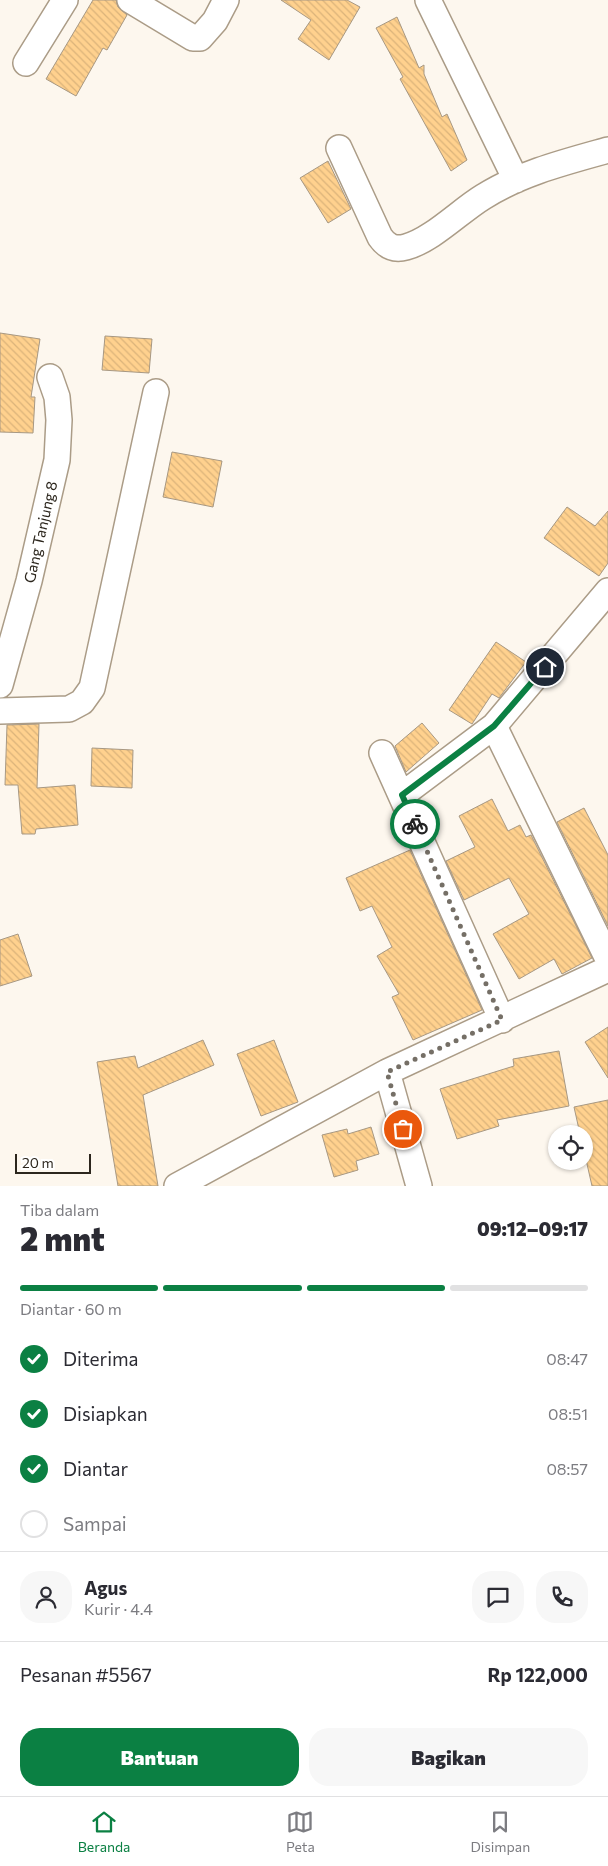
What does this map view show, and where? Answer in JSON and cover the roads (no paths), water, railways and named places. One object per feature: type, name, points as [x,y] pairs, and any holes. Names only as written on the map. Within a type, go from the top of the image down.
[{"type":"street","points":[[26,63],[66,0]]},
{"type":"street","points":[[130,0],[193,38],[200,38],[215,21],[226,0]]},
{"type":"street","points":[[428,0],[516,180]]},
{"type":"street","points":[[339,148],[380,237],[386,244],[395,248],[417,244],[484,196],[516,180],[536,171],[608,150]]},
{"type":"street","name":"Gang Tanjung 8","points":[[0,685],[31,572],[56,460],[59,420],[57,397],[50,377]]},
{"type":"street","points":[[0,711],[69,709],[82,702],[92,688],[156,392]]},
{"type":"street","points":[[402,795],[494,726],[608,591]]},
{"type":"street","points":[[494,726],[608,959]]},
{"type":"street","points":[[382,753],[502,1020]]},
{"type":"street","points":[[177,1186],[387,1072],[608,969]]},
{"type":"street","points":[[387,1072],[419,1186]]}]
